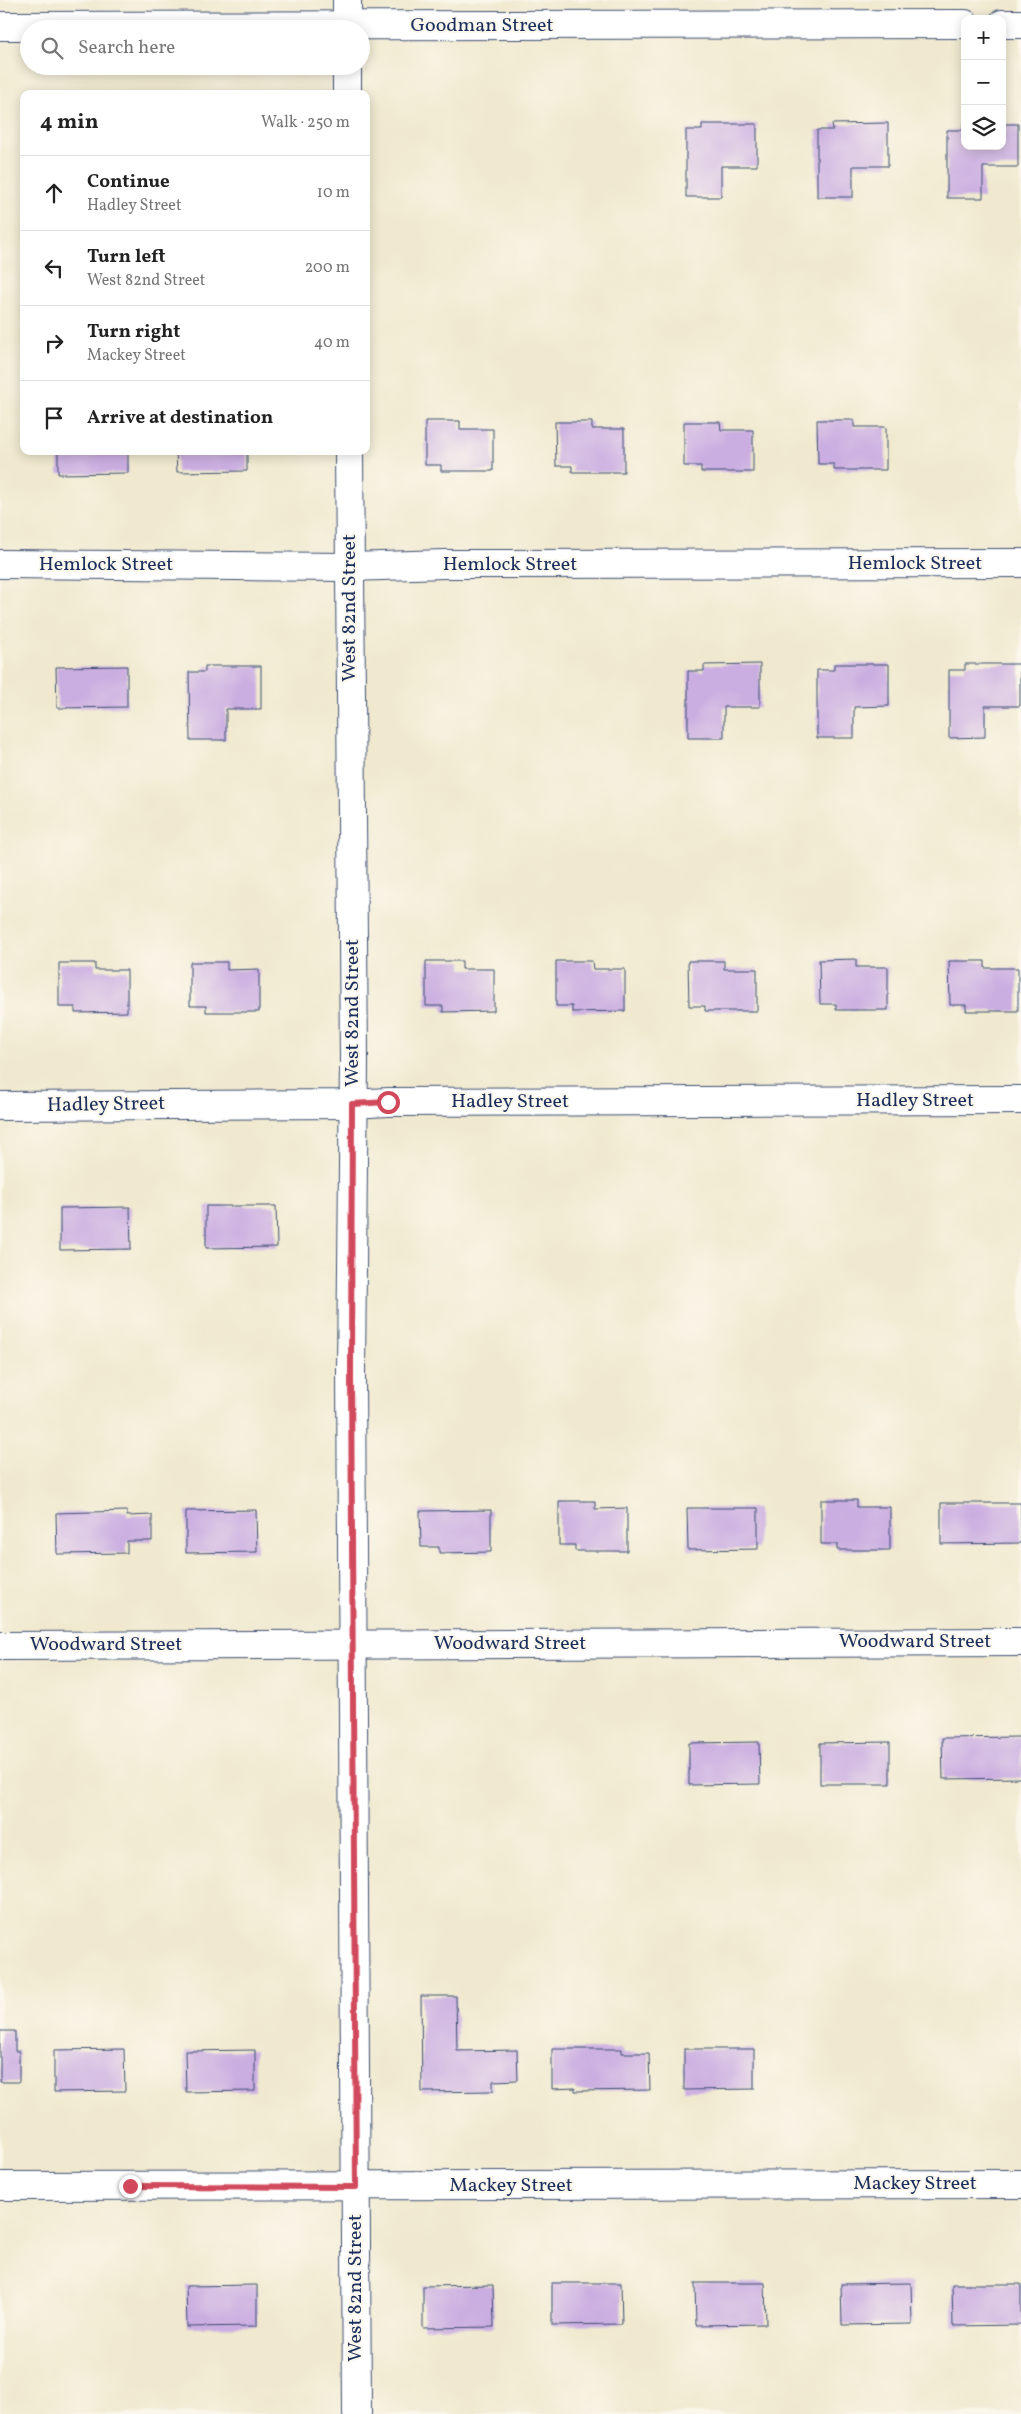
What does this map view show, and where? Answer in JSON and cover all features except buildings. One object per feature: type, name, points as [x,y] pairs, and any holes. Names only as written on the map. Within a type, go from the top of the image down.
[{"type":"street","name":"Goodman Street","points":[[260,20],[347,18],[961,24]]},
{"type":"street","points":[[1006,24],[1021,24]]},
{"type":"street","name":"Goodman Street","points":[[0,26],[20,26]]},
{"type":"street","points":[[347,75],[347,90]]},
{"type":"street","name":"West 82nd Street","points":[[349,455],[352,1644],[357,2414]]},
{"type":"street","name":"Hemlock Street","points":[[0,564],[350,567],[444,564],[1021,563]]},
{"type":"street","name":"Hadley Street","points":[[0,1106],[352,1104],[388,1102],[1021,1100]]},
{"type":"street","name":"Woodward Street","points":[[0,1646],[1021,1642]]},
{"type":"street","name":"Mackey Street","points":[[0,2186],[356,2187],[1021,2184]]},
{"type":"route","points":[[130,2186],[356,2187],[357,2143],[353,1962],[352,1104],[388,1102]]}]
